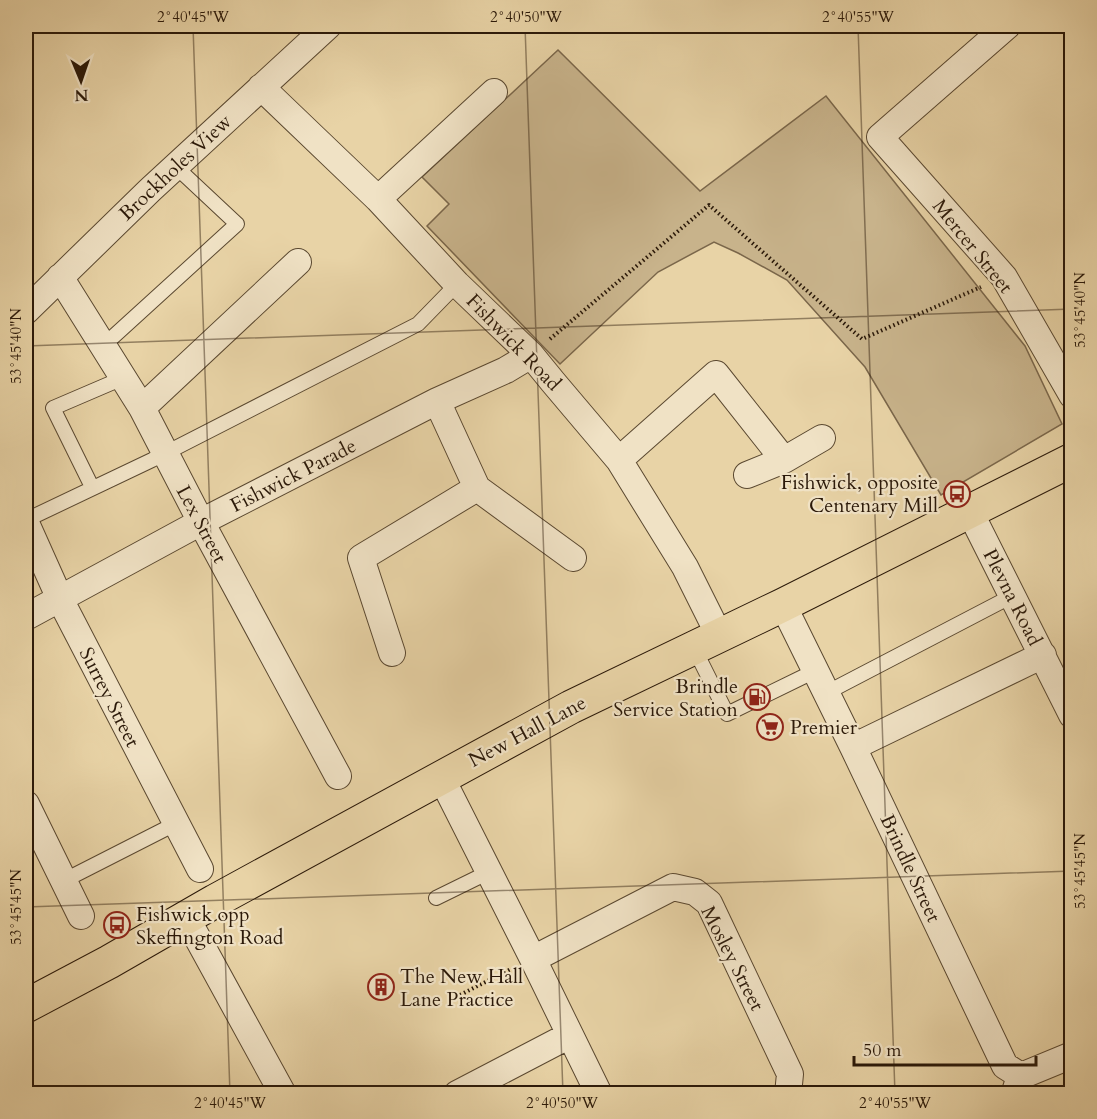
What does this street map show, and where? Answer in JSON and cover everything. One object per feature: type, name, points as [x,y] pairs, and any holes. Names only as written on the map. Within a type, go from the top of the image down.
[{"type":"highway","name":"New Hall Lane","points":[[26,1006],[571,707],[783,605],[1071,460]]},
{"type":"street","name":"Brockholes View","points":[[26,311],[175,166],[328,26]]},
{"type":"street","name":"Mercer Street","points":[[1007,26],[880,136],[1004,277],[1071,395]]},
{"type":"street","name":"Fishwick Road","points":[[261,87],[378,199],[457,284],[531,355],[619,460],[685,567],[706,641]]},
{"type":"street","points":[[378,199],[494,92]]},
{"type":"street","points":[[142,408],[298,262]]},
{"type":"street","name":"Lex Street","points":[[60,277],[142,408],[338,776]]},
{"type":"street","name":"Fishwick Parade","points":[[26,617],[201,522],[436,400],[506,370],[531,355]]},
{"type":"street","points":[[619,460],[716,374],[784,460]]},
{"type":"street","points":[[436,400],[477,488],[573,558]]},
{"type":"street","points":[[747,475],[784,460],[822,438]]},
{"type":"street","points":[[392,653],[361,558],[477,488]]},
{"type":"street","name":"Plevna Road","points":[[970,512],[1071,715]]},
{"type":"street","name":"Surrey Street","points":[[26,521],[60,599],[200,869]]},
{"type":"street","name":"Brindle Street","points":[[783,605],[853,747],[1005,1066],[1011,1083],[1021,1076],[1071,1055]]},
{"type":"street","points":[[853,747],[1043,656]]},
{"type":"street","points":[[441,777],[599,1094]]},
{"type":"street","points":[[26,804],[65,879],[81,916]]},
{"type":"street","name":"Mosley Street","points":[[533,958],[673,887],[695,892],[709,903],[790,1074],[788,1094]]},
{"type":"street","points":[[186,917],[283,1094]]},
{"type":"street","points":[[457,1094],[570,1035]]},
{"type":"lane","points":[[103,346],[237,224],[175,166]]},
{"type":"lane","points":[[26,521],[92,487],[165,454],[418,324],[457,284]]},
{"type":"lane","points":[[92,487],[53,408],[123,378]]},
{"type":"lane","points":[[706,641],[727,714],[820,682],[1012,596]]},
{"type":"lane","points":[[65,879],[176,824]]},
{"type":"lane","points":[[436,898],[489,872]]},
{"type":"path","points":[[531,355],[709,205],[862,339],[1004,277]]},
{"type":"path","points":[[452,999],[533,958]]},
{"type":"shaded area","points":[[558,50],[700,191],[826,96],[1025,346],[1062,424],[941,495],[865,367],[787,280],[714,242],[658,272],[560,364],[427,226],[449,204],[422,177]]},
{"type":"place","name":"Fishwick, opposite Centenary Mill","points":[[957,494]]},
{"type":"place","name":"Brindle Service Station","points":[[757,697]]},
{"type":"place","name":"Premier","points":[[770,727]]},
{"type":"place","name":"Fishwick opp Skeffington Road","points":[[117,925]]},
{"type":"place","name":"The New Hall Lane Practice","points":[[381,987]]}]
